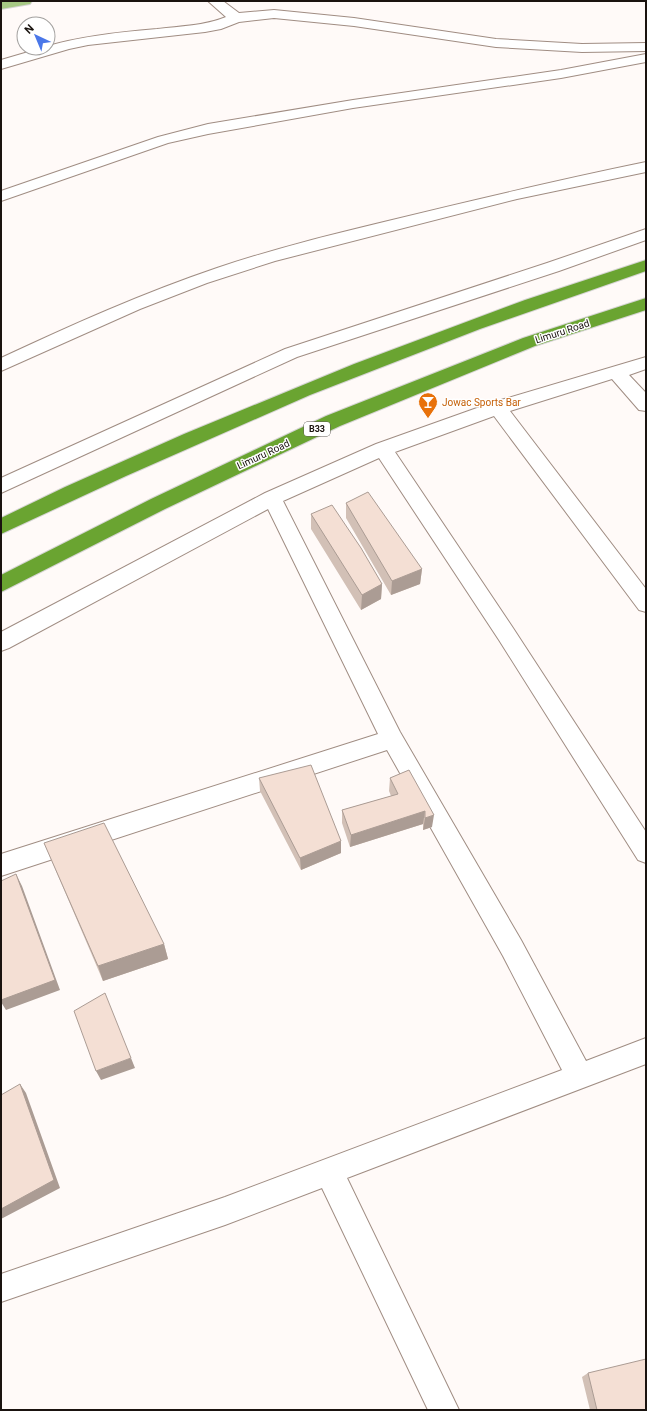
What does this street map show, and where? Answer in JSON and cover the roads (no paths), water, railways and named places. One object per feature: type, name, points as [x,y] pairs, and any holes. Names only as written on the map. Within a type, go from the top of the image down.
[{"type":"highway","points":[[1,527],[280,399],[372,362],[562,292],[646,265]]},
{"type":"highway","name":"Limuru Road","points":[[1,584],[158,504],[333,421],[529,342],[646,304]]},
{"type":"main road","points":[[1,5],[25,1]]},
{"type":"street","points":[[215,1],[236,18]]},
{"type":"street","points":[[1,65],[67,45],[144,34],[205,28],[236,18],[254,15],[292,15],[354,22],[496,44],[582,48],[646,47]]},
{"type":"street","points":[[1,196],[156,143],[208,129],[353,104],[561,74],[646,58]]},
{"type":"street","points":[[1,365],[111,314],[210,276],[266,258],[517,194],[646,167]]},
{"type":"street","points":[[1,486],[291,353],[553,267],[646,234]]},
{"type":"street","points":[[1,642],[272,498],[383,449],[498,408],[646,363]]},
{"type":"street","points":[[616,372],[646,405]]},
{"type":"street","points":[[498,408],[646,604]]},
{"type":"street","points":[[383,449],[506,634],[646,852]]},
{"type":"street","points":[[272,498],[392,739],[512,948],[580,1076]]},
{"type":"street","points":[[1,865],[392,739]]},
{"type":"street","points":[[1,1288],[225,1212],[646,1051]]},
{"type":"street","points":[[329,1172],[444,1410]]},
{"type":"place","name":"Jowac Sports Bar","points":[[428,419]]}]
